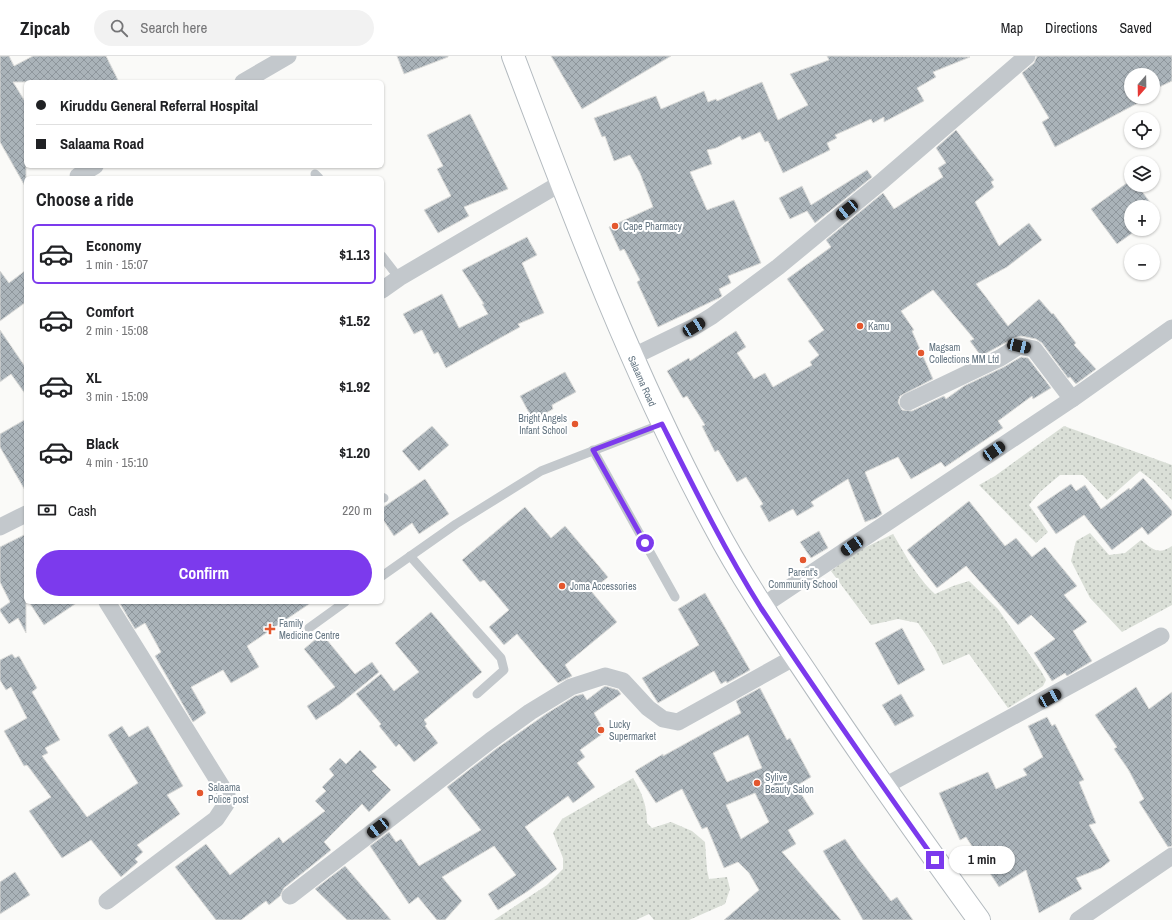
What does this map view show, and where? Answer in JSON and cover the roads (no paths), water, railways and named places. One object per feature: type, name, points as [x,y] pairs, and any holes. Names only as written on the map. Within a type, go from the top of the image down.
[{"type":"main road","name":"Salaama Road","points":[[514,56],[561,183],[632,357],[662,424],[714,527],[761,607],[883,787],[979,920]]},
{"type":"street","points":[[246,80],[288,56]]},
{"type":"street","points":[[632,357],[694,327],[712,316],[778,266],[881,182],[1027,56]]},
{"type":"street","points":[[76,173],[90,168]]},
{"type":"street","points":[[384,289],[399,278],[561,183]]},
{"type":"street","points":[[761,607],[1072,399],[1172,328]]},
{"type":"street","points":[[908,402],[1000,358],[1019,346],[1034,349],[1072,399]]},
{"type":"street","points":[[1,524],[24,515]]},
{"type":"street","points":[[107,901],[216,819],[226,804],[227,795],[108,604]]},
{"type":"street","points":[[883,787],[1161,636]]},
{"type":"street","points":[[290,896],[490,740],[530,712],[572,687],[605,676],[623,681],[648,708],[663,719],[678,722],[795,657]]},
{"type":"street","points":[[1078,920],[1172,856]]},
{"type":"lane","points":[[384,259],[399,278]]},
{"type":"lane","points":[[384,575],[456,524],[542,471],[662,424]]},
{"type":"lane","points":[[593,450],[675,597]]},
{"type":"lane","points":[[410,556],[501,658],[504,670],[477,694]]},
{"type":"lane","points":[[309,628],[342,604]]},
{"type":"place","name":"Cape Pharmacy","points":[[615,226]]},
{"type":"place","name":"Kamu","points":[[860,326]]},
{"type":"place","name":"Magsam Collections MM Ltd","points":[[921,353]]},
{"type":"place","name":"Bright Angels Infant School","points":[[575,424]]},
{"type":"place","name":"Parent's Community School","points":[[803,560]]},
{"type":"place","name":"Joma Accessories","points":[[562,586]]},
{"type":"place","name":"Family Medicine Centre","points":[[270,629]]},
{"type":"place","name":"Lucky Supermarket","points":[[601,730]]},
{"type":"place","name":"Sylive Beauty Salon","points":[[757,783]]},
{"type":"place","name":"Salaama Police post","points":[[200,793]]}]
